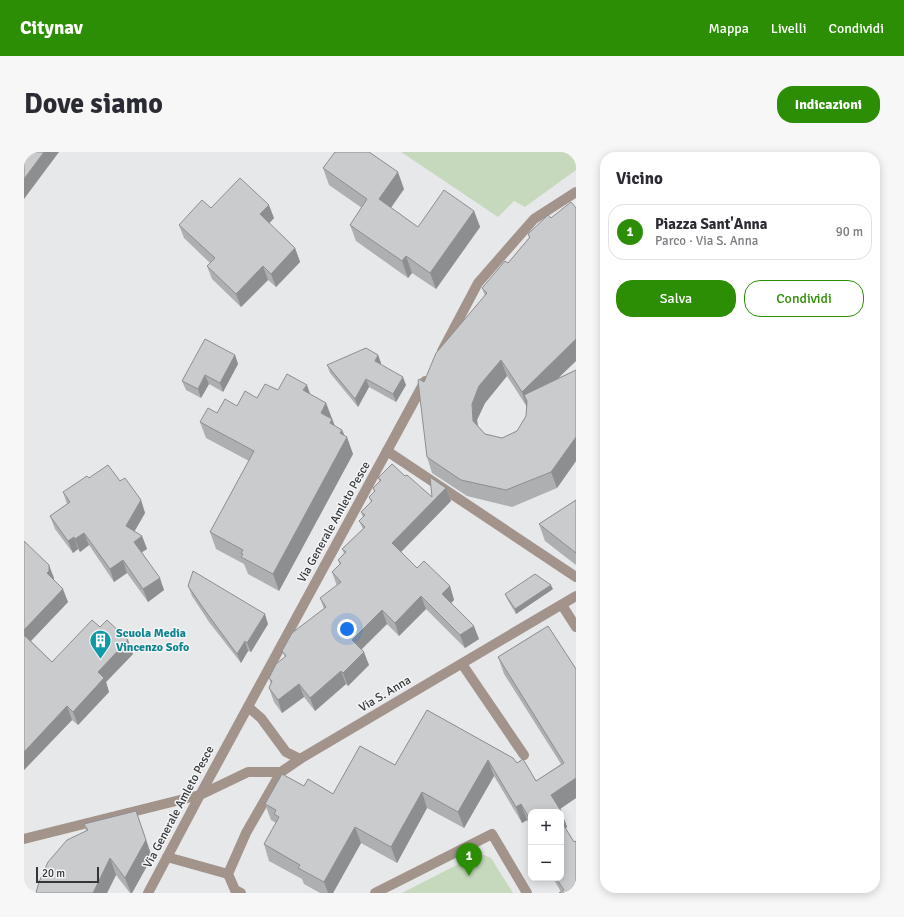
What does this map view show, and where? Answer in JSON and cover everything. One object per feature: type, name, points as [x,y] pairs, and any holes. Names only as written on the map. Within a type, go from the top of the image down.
[{"type":"street","points":[[437,360],[478,283],[534,219],[576,192]]},
{"type":"street","name":"Via Generale Amleto Pesce","points":[[148,893],[429,374]]},
{"type":"street","points":[[387,451],[576,577]]},
{"type":"street","name":"Via S. Anna","points":[[281,772],[300,759],[576,596]]},
{"type":"street","points":[[562,605],[576,627]]},
{"type":"street","points":[[462,664],[524,755]]},
{"type":"street","points":[[248,708],[261,718],[286,752],[300,759]]},
{"type":"street","points":[[24,839],[200,795],[248,772],[281,772],[246,833],[228,874],[235,890],[241,893]]},
{"type":"street","points":[[375,893],[492,834],[527,893]]},
{"type":"street","points":[[167,857],[228,874]]},
{"type":"green space","points":[[401,152],[576,152],[576,170],[525,207],[514,201],[498,217]]},
{"type":"green space","points":[[476,855],[484,855],[491,858],[513,893],[402,893]]},
{"type":"building","points":[[24,152],[44,152],[24,179]]},
{"type":"building","points":[[335,152],[369,152],[398,172],[379,199],[418,227],[444,190],[474,211],[430,273],[406,256],[402,261],[350,225],[367,199],[323,168]]},
{"type":"building","points":[[240,178],[269,205],[260,214],[295,248],[271,274],[263,266],[236,294],[207,266],[215,258],[179,225],[202,200],[211,208]]},
{"type":"building","points":[[571,202],[576,208],[576,339],[522,392],[501,360],[479,386],[472,404],[473,421],[485,434],[502,438],[517,431],[526,416],[527,401],[524,395],[576,370],[576,437],[551,472],[506,490],[461,480],[427,457],[418,381],[419,379],[424,382],[436,353],[487,293],[482,288],[505,261],[508,263],[530,237],[528,234],[548,215],[551,218]]},
{"type":"building","points":[[205,339],[235,355],[220,383],[205,375],[198,389],[182,381]]},
{"type":"building","points":[[366,348],[378,355],[375,361],[403,377],[393,394],[366,379],[355,399],[327,365]]},
{"type":"building","points":[[287,374],[307,385],[303,390],[326,403],[321,413],[332,419],[330,423],[342,430],[340,433],[347,437],[273,574],[241,557],[243,550],[210,532],[254,451],[200,422],[208,408],[217,413],[225,399],[237,406],[245,391],[257,398],[265,384],[278,390]]},
{"type":"building","points":[[392,464],[432,497],[430,477],[446,488],[392,543],[417,568],[424,561],[450,586],[442,594],[474,626],[460,635],[421,596],[395,623],[382,610],[352,640],[364,652],[343,673],[341,671],[310,698],[299,684],[278,700],[269,688],[272,681],[269,678],[276,664],[286,656],[282,651],[292,633],[326,607],[320,598],[341,582],[332,572],[341,563],[338,560],[346,552],[342,549],[365,527],[359,521],[365,515],[361,512],[372,501],[369,497],[375,491],[373,488],[381,480],[378,478]]},
{"type":"building","points":[[108,465],[120,481],[125,478],[141,500],[126,526],[142,536],[134,542],[160,578],[143,589],[123,560],[110,569],[84,533],[75,539],[74,537],[68,541],[50,516],[70,502],[63,492],[87,476],[89,478]]},
{"type":"building","points":[[576,500],[576,553],[539,524]]},
{"type":"building","points":[[24,541],[49,565],[49,571],[47,573],[63,589],[24,630]]},
{"type":"building","points":[[193,571],[265,614],[247,643],[245,641],[237,654],[188,586]]},
{"type":"building","points":[[535,574],[551,585],[515,609],[505,594]]},
{"type":"building","points":[[92,620],[100,627],[107,620],[128,640],[98,672],[104,678],[73,712],[67,706],[24,752],[24,635],[52,662]]},
{"type":"building","points":[[548,626],[576,669],[576,778],[551,795],[560,809],[528,809],[528,816],[521,804],[516,807],[488,760],[458,812],[422,792],[391,847],[355,827],[324,882],[298,868],[300,865],[264,844],[279,817],[274,814],[276,810],[265,804],[282,774],[304,786],[308,779],[333,794],[360,746],[395,765],[427,710],[513,758],[517,763],[523,759],[536,781],[564,763],[498,657]]},
{"type":"building","points":[[136,811],[146,840],[125,878],[110,858],[93,893],[36,893],[48,862],[67,840],[88,830],[84,824]]},
{"type":"building","points":[[564,826],[574,842],[576,841],[576,893],[559,893],[564,890],[558,881],[564,881]]},
{"type":"place","name":"Scuola Media Vincenzo Sofo","points":[[100,660]]},
{"type":"place","name":"Piazza Sant'Anna","points":[[469,876]]}]
